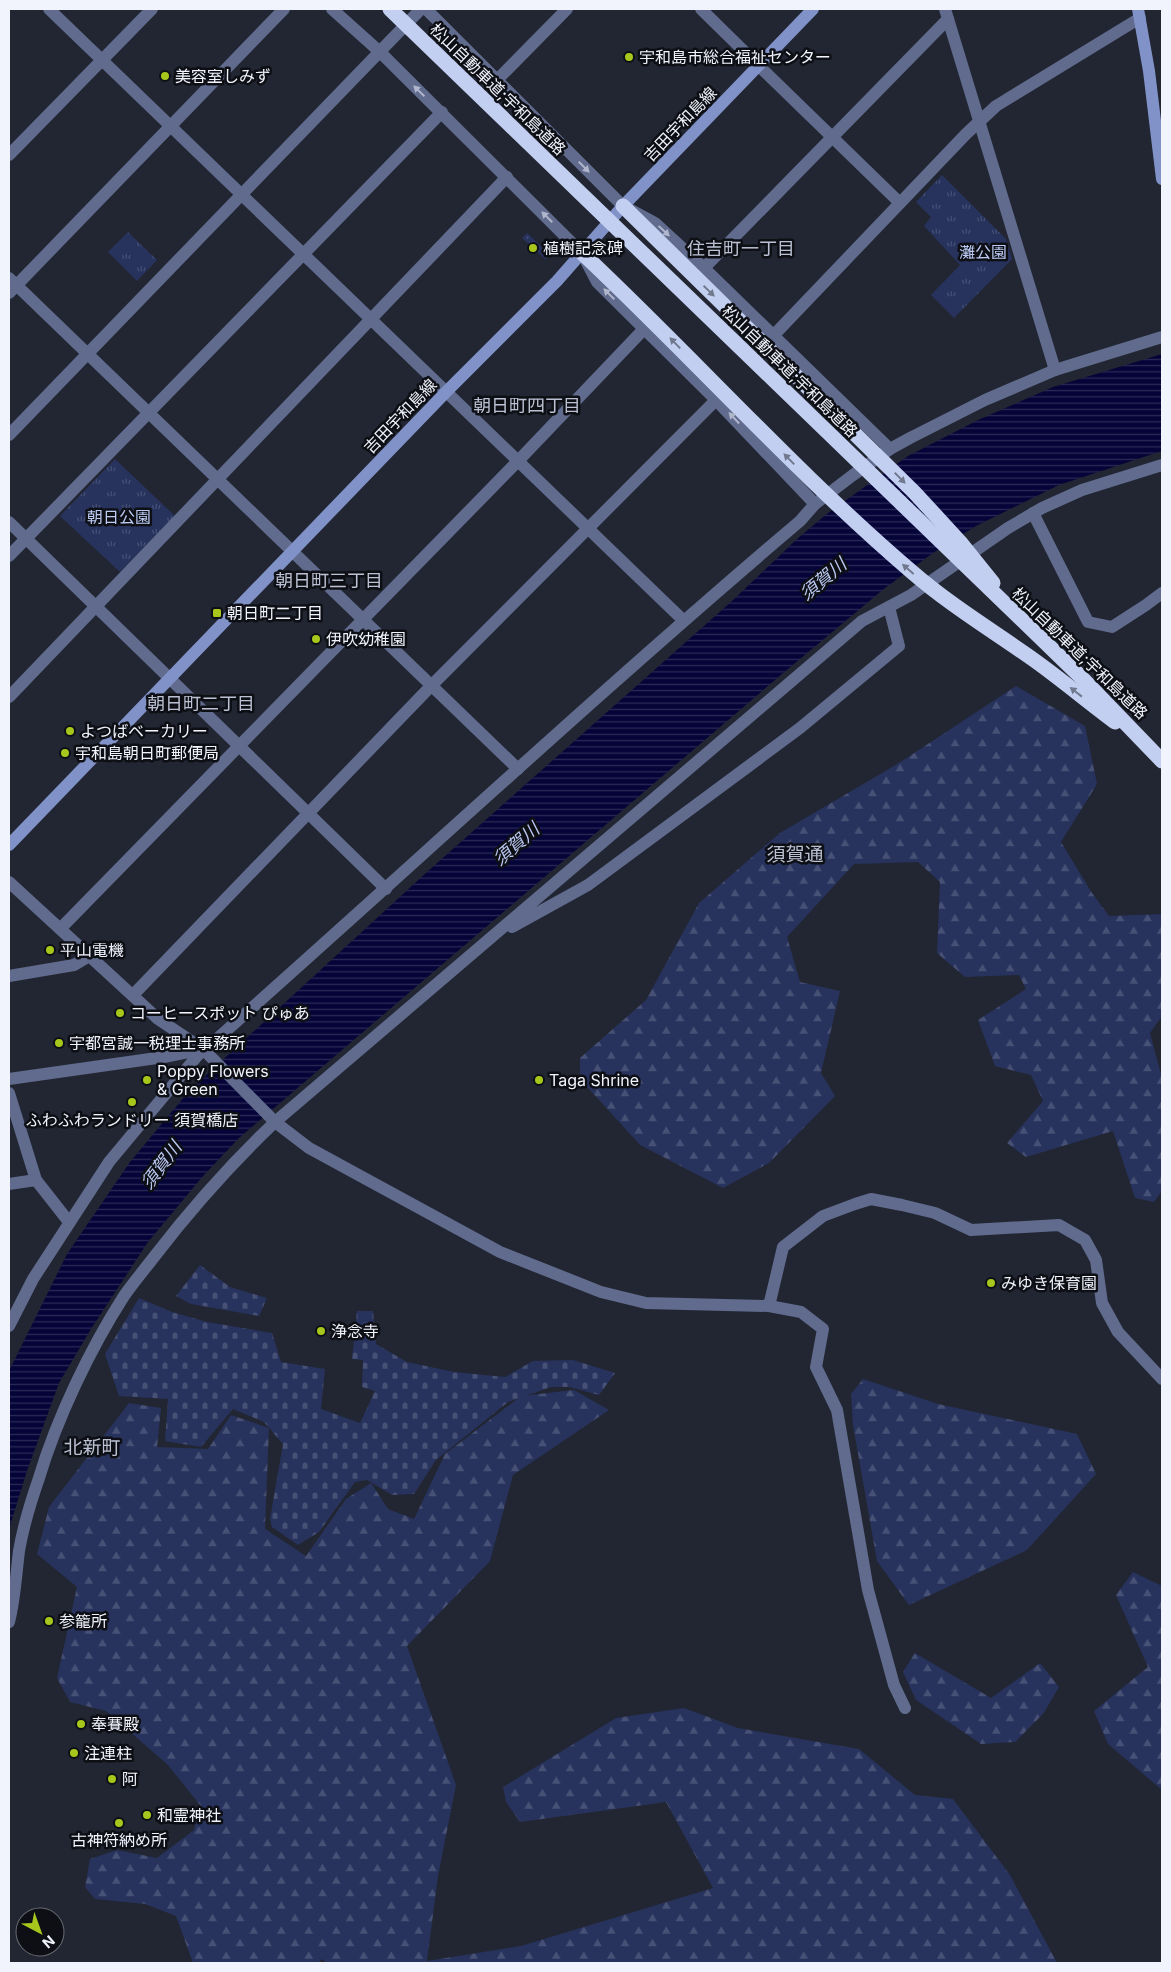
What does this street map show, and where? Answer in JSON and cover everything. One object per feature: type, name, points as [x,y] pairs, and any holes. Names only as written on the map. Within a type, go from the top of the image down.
[{"type":"highway","name":"松山自動車道;宇和島道路","points":[[390,9],[982,575],[1017,616],[1081,677],[1159,757]]},
{"type":"highway","points":[[623,206],[914,492],[982,575]]},
{"type":"highway","points":[[581,252],[635,303],[809,479],[888,552],[946,600],[1034,661],[1159,757]]},
{"type":"main road","name":"吉田宇和島線","points":[[9,845],[447,391],[557,281],[623,206],[813,9]]},
{"type":"main road","points":[[1139,13],[1149,71],[1162,179]]},
{"type":"street","points":[[49,9],[683,620]]},
{"type":"street","points":[[9,155],[152,9]]},
{"type":"street","points":[[284,9],[11,285],[219,479],[518,769]]},
{"type":"street","points":[[332,9],[442,112],[581,252],[597,282],[716,400],[815,504]]},
{"type":"street","points":[[9,434],[421,9]]},
{"type":"street","points":[[426,9],[623,206],[656,223],[890,449]]},
{"type":"street","points":[[496,81],[567,9]]},
{"type":"street","points":[[701,9],[900,204]]},
{"type":"street","points":[[774,336],[979,121],[996,106],[1139,13]]},
{"type":"street","points":[[947,14],[1055,370]]},
{"type":"street","points":[[704,268],[832,137],[947,14]]},
{"type":"street","points":[[9,556],[442,112]]},
{"type":"street","points":[[9,697],[507,178]]},
{"type":"street","points":[[60,929],[519,460],[644,329]]},
{"type":"street","points":[[9,1326],[33,1279],[68,1222],[110,1162],[208,1053],[223,1033],[683,620],[800,521],[815,504],[890,449],[985,400],[1055,370],[1162,337]]},
{"type":"street","points":[[133,995],[306,813],[716,400]]},
{"type":"street","points":[[9,1622],[20,1549],[38,1479],[50,1445],[98,1340],[125,1295],[164,1244],[271,1118],[501,931],[862,621],[911,595],[1033,513],[1082,490],[1162,465]]},
{"type":"street","points":[[1033,513],[1088,622],[1112,627],[1146,606],[1162,593]]},
{"type":"street","points":[[9,522],[306,813],[386,888]]},
{"type":"street","points":[[501,931],[519,924],[588,885],[800,728],[900,646],[889,607]]},
{"type":"street","points":[[9,882],[172,1030],[208,1053],[271,1118],[309,1148],[500,1252],[601,1292],[646,1303],[769,1306],[801,1312],[822,1329],[816,1367],[838,1410],[868,1590],[894,1685],[905,1708]]},
{"type":"street","points":[[9,976],[74,965],[89,956]]},
{"type":"street","points":[[9,1079],[164,1057],[208,1053]]},
{"type":"street","points":[[9,1093],[36,1180],[68,1222]]},
{"type":"street","points":[[9,1184],[36,1180]]},
{"type":"street","points":[[769,1306],[783,1247],[823,1216],[871,1199],[935,1212],[971,1230],[1059,1225],[1085,1240],[1096,1260],[1102,1303],[1118,1332],[1162,1378]]},
{"type":"green space","name":"灘公園","points":[[942,175],[1006,239],[1012,259],[954,318],[931,295],[960,265],[924,226],[931,217],[916,202]]},
{"type":"green space","points":[[128,232],[157,260],[137,281],[108,252]]},
{"type":"green space","points":[[527,233],[547,252],[546,260],[522,238]]},
{"type":"green space","name":"朝日公園","points":[[115,459],[175,516],[120,572],[60,516]]},
{"type":"green space","points":[[1016,686],[1085,726],[1097,784],[1061,842],[1092,893],[1109,916],[1162,914],[1162,1016],[1150,1033],[1162,1078],[1162,1191],[1154,1202],[1135,1198],[1113,1131],[1026,1157],[1007,1143],[1043,1101],[1031,1075],[995,1066],[978,1020],[1026,989],[1019,975],[965,977],[937,953],[940,882],[918,862],[854,864],[787,937],[800,982],[840,991],[821,1073],[835,1096],[769,1163],[723,1188],[640,1145],[580,1079],[580,1058],[646,1000],[699,903],[780,833],[899,763]]},
{"type":"green space","points":[[200,1265],[230,1287],[267,1298],[259,1316],[191,1304],[176,1296]]},
{"type":"green space","points":[[139,1298],[172,1312],[207,1322],[272,1333],[281,1362],[325,1369],[321,1409],[360,1423],[375,1391],[362,1387],[363,1360],[352,1359],[357,1311],[373,1311],[376,1344],[407,1362],[454,1372],[505,1377],[533,1361],[573,1360],[615,1373],[599,1395],[569,1387],[551,1387],[508,1402],[436,1460],[414,1494],[392,1495],[367,1480],[355,1482],[319,1532],[298,1545],[272,1527],[270,1519],[283,1444],[264,1422],[233,1409],[201,1447],[165,1441],[168,1399],[119,1396],[105,1354]]},
{"type":"green space","points":[[863,1379],[938,1404],[1077,1434],[1096,1474],[1027,1550],[909,1605],[877,1561],[853,1425],[851,1394]]},
{"type":"green space","points":[[574,1390],[609,1410],[513,1475],[490,1561],[407,1646],[456,1785],[438,1876],[427,1961],[521,1946],[713,1888],[666,1802],[520,1822],[506,1802],[503,1787],[616,1718],[684,1708],[738,1728],[859,1749],[915,1795],[953,1799],[1010,1875],[1057,1963],[327,1963],[322,1959],[318,1963],[193,1963],[176,1916],[145,1904],[95,1899],[85,1887],[90,1859],[117,1850],[157,1858],[194,1830],[200,1805],[168,1765],[106,1711],[70,1702],[57,1678],[77,1587],[37,1554],[49,1507],[129,1403],[161,1408],[157,1447],[208,1449],[231,1415],[269,1428],[265,1529],[306,1556],[346,1499],[371,1483],[388,1509],[414,1519],[445,1454],[521,1396]]},
{"type":"green space","points":[[1133,1572],[1162,1586],[1162,1790],[1108,1744],[1094,1711],[1148,1667],[1116,1595]]},
{"type":"green space","points":[[915,1653],[991,1698],[1040,1663],[1059,1687],[1043,1714],[1015,1742],[981,1744],[916,1700],[903,1672]]},
{"type":"water","name":"須賀川","points":[[1162,354],[1162,451],[1059,485],[976,526],[933,553],[885,588],[239,1138],[203,1176],[148,1242],[91,1329],[59,1383],[27,1471],[9,1529],[9,1371],[67,1254],[130,1162],[190,1090],[427,872],[732,601],[797,539],[828,513],[908,456],[978,420],[1053,387]]},
{"type":"place","name":"宇和島市総合福祉センター","points":[[629,57]]},
{"type":"place","name":"美容室しみず","points":[[165,76]]},
{"type":"place","name":"植樹記念碑","points":[[533,248]]},
{"type":"place","name":"朝日町二丁目","points":[[217,613]]},
{"type":"place","name":"伊吹幼稚園","points":[[316,639]]},
{"type":"place","name":"よつばベーカリー","points":[[70,731]]},
{"type":"place","name":"宇和島朝日町郵便局","points":[[65,753]]},
{"type":"place","name":"平山電機","points":[[50,950]]},
{"type":"place","name":"コーヒースポット ぴゅあ","points":[[120,1013]]},
{"type":"place","name":"宇都宮誠一税理士事務所","points":[[59,1043]]},
{"type":"place","name":"Poppy Flowers & Green","points":[[147,1080]]},
{"type":"place","name":"Taga Shrine","points":[[539,1080]]},
{"type":"place","name":"ふわふわランドリー 須賀橋店","points":[[132,1102]]},
{"type":"place","name":"みゆき保育園","points":[[991,1283]]},
{"type":"place","name":"浄念寺","points":[[321,1331]]},
{"type":"place","name":"参籠所","points":[[49,1621]]},
{"type":"place","name":"奉賽殿","points":[[81,1724]]},
{"type":"place","name":"注連柱","points":[[74,1753]]},
{"type":"place","name":"阿","points":[[112,1779]]},
{"type":"place","name":"和霊神社","points":[[147,1815]]},
{"type":"place","name":"古神符納め所","points":[[119,1823]]},
{"type":"district","name":"住吉町一丁目","points":[[741,248]]},
{"type":"district","name":"朝日町四丁目","points":[[527,405]]},
{"type":"district","name":"朝日町三丁目","points":[[329,580]]},
{"type":"district","name":"朝日町二丁目","points":[[201,703]]},
{"type":"district","name":"須賀通","points":[[795,854]]},
{"type":"district","name":"北新町","points":[[92,1447]]}]
